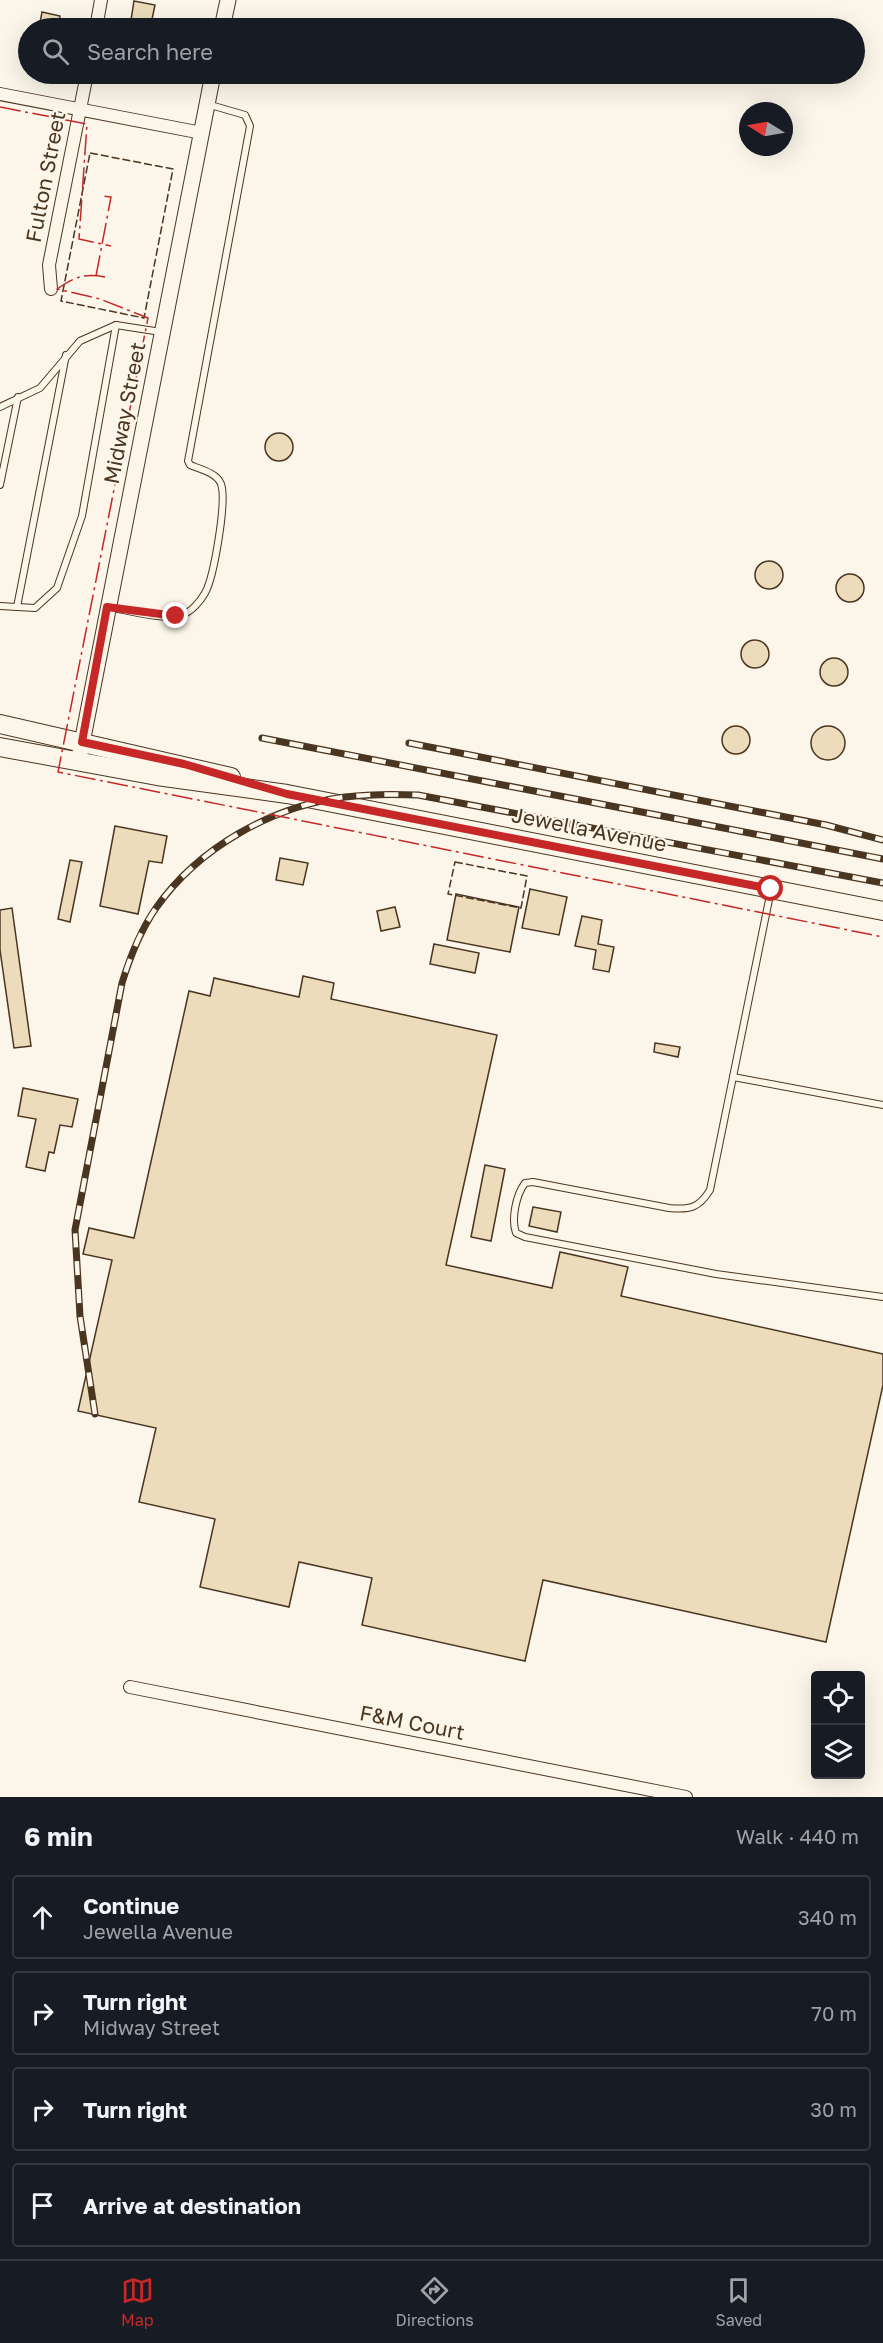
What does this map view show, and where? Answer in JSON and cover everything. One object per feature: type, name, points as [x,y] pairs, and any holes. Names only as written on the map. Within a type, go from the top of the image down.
[{"type":"main road","name":"Jewella Avenue","points":[[0,724],[184,764],[287,794]]},
{"type":"main road","name":"Jewella Avenue","points":[[0,747],[157,776],[287,794],[883,912]]},
{"type":"street","points":[[98,18],[101,0]]},
{"type":"street","points":[[224,18],[228,0]]},
{"type":"street","name":"Fulton Street","points":[[51,289],[49,266],[85,84]]},
{"type":"street","name":"Midway Street","points":[[78,761],[211,84]]},
{"type":"street","points":[[0,94],[202,133]]},
{"type":"street","name":"F&M Court","points":[[130,1687],[686,1797]]},
{"type":"lane","points":[[107,607],[170,616],[181,615],[193,608],[207,591],[217,551],[222,497],[220,483],[216,477],[190,465],[188,461],[250,126],[245,115],[207,104]]},
{"type":"lane","points":[[0,407],[40,388],[80,340],[116,324],[162,333]]},
{"type":"lane","points":[[0,606],[35,608],[57,588],[82,516],[116,324]]},
{"type":"lane","points":[[17,608],[66,355]]},
{"type":"lane","points":[[0,485],[18,397]]},
{"type":"lane","points":[[771,889],[710,1190],[700,1205],[686,1210],[669,1208],[533,1182],[525,1183],[520,1190],[513,1224],[516,1233],[716,1274],[883,1297]]},
{"type":"lane","points":[[732,1077],[883,1105]]},
{"type":"building","points":[[134,1],[155,5],[152,18],[131,18]]},
{"type":"building","points":[[42,12],[60,16],[60,18],[41,18]]},
{"type":"building","points":[[279,433],[289,437],[293,447],[289,457],[279,461],[269,457],[265,447],[269,437]]},
{"type":"building","points":[[769,561],[779,565],[783,575],[779,585],[769,589],[759,585],[755,575],[759,565]]},
{"type":"building","points":[[850,574],[860,578],[864,588],[860,598],[850,602],[840,598],[836,588],[840,578]]},
{"type":"building","points":[[755,640],[765,644],[769,654],[765,664],[755,668],[745,664],[741,654],[745,644]]},
{"type":"building","points":[[834,658],[844,662],[848,672],[844,682],[834,686],[824,682],[820,672],[824,662]]},
{"type":"building","points":[[736,726],[746,730],[750,740],[746,750],[736,754],[726,750],[722,740],[726,730]]},
{"type":"building","points":[[828,726],[840,731],[845,743],[840,755],[828,760],[816,755],[811,743],[816,731]]},
{"type":"building","points":[[115,826],[167,836],[162,863],[149,861],[138,914],[100,906]]},
{"type":"building","points":[[280,858],[308,863],[303,885],[276,880]]},
{"type":"building","points":[[70,860],[82,862],[70,922],[58,919]]},
{"type":"building","points":[[530,889],[567,897],[559,935],[522,928]]},
{"type":"building","points":[[456,894],[519,907],[510,952],[447,940]]},
{"type":"building","points":[[395,907],[400,927],[381,931],[377,911]]},
{"type":"building","points":[[12,908],[31,1046],[14,1048],[0,950],[0,910]]},
{"type":"building","points":[[582,916],[602,920],[598,944],[614,947],[609,972],[593,969],[596,950],[575,946]]},
{"type":"building","points":[[434,944],[479,953],[475,973],[430,964]]},
{"type":"building","points":[[303,976],[334,983],[331,999],[497,1035],[446,1265],[552,1288],[560,1252],[628,1267],[621,1296],[883,1354],[883,1385],[826,1642],[543,1580],[525,1661],[362,1625],[372,1578],[299,1562],[289,1607],[200,1587],[215,1519],[139,1502],[156,1428],[78,1411],[112,1260],[83,1254],[89,1228],[134,1238],[189,991],[210,996],[214,978],[299,997]]},
{"type":"building","points":[[655,1043],[680,1047],[678,1057],[654,1052]]},
{"type":"building","points":[[23,1088],[78,1099],[72,1127],[60,1125],[54,1153],[49,1152],[45,1171],[26,1167],[36,1119],[18,1116]]},
{"type":"building","points":[[485,1165],[505,1169],[491,1241],[471,1237]]},
{"type":"building","points":[[533,1207],[561,1212],[557,1232],[529,1226]]},
{"type":"railway","points":[[262,738],[883,859]]},
{"type":"railway","points":[[409,743],[826,825],[883,840]]},
{"type":"railway","points":[[95,1414],[80,1316],[75,1230],[122,983],[136,944],[156,908],[173,886],[215,849],[264,820],[318,802],[363,795],[418,795],[883,883]]},
{"type":"fence","points":[[90,153],[173,169],[144,318],[61,301],[90,153]]},
{"type":"fence","points":[[455,862],[527,876],[521,908],[448,894],[455,862]]},
{"type":"power","points":[[0,107],[87,124],[79,239],[111,246]]},
{"type":"power","points":[[96,276],[111,197],[103,196]]},
{"type":"power","points":[[105,277],[80,277],[57,289],[100,299],[148,318],[58,772],[883,937]]},
{"type":"route","points":[[176,616],[107,607],[82,742],[184,764],[287,794],[771,889]]}]
